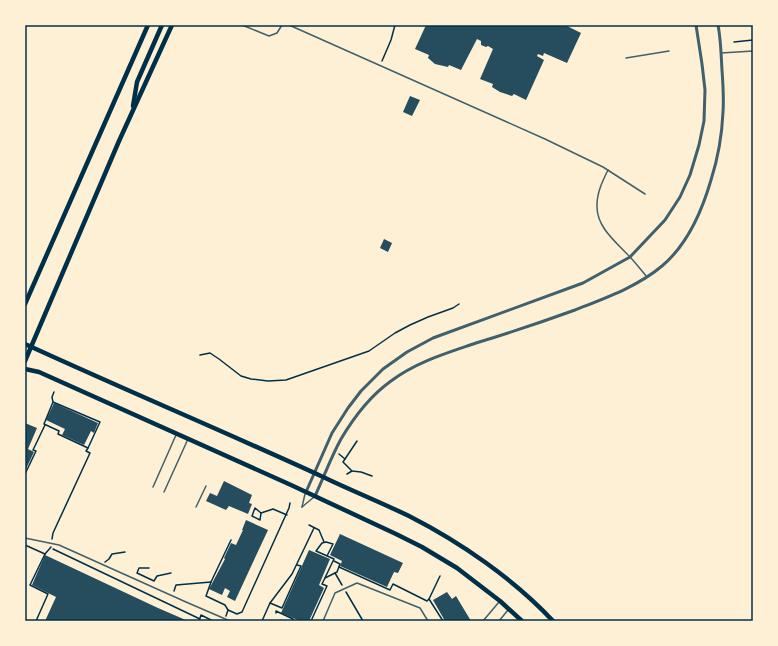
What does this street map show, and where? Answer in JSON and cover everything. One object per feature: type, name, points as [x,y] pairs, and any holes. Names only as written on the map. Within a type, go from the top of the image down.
[{"type":"main road","points":[[25,304],[148,25]]},
{"type":"main road","points":[[133,112],[137,82],[162,25]]},
{"type":"main road","points":[[25,361],[172,25]]},
{"type":"main road","points":[[25,344],[409,516],[456,543],[502,575],[516,586],[553,621]]},
{"type":"main road","points":[[25,369],[39,372],[315,496],[422,547],[457,568],[500,601],[522,621]]},
{"type":"street","points":[[306,492],[332,433],[361,391],[383,369],[408,352],[433,338],[583,283],[630,257],[664,220],[680,197],[690,175],[700,145],[704,120],[705,90],[696,25]]},
{"type":"street","points":[[315,496],[341,440],[354,418],[372,397],[391,381],[437,356],[552,318],[615,294],[647,277],[670,258],[684,240],[700,211],[710,184],[718,155],[723,119],[723,97],[720,33],[718,25]]},
{"type":"lane","points":[[242,25],[269,36],[277,32],[282,25]]},
{"type":"lane","points":[[289,25],[546,140],[608,170],[645,194]]},
{"type":"lane","points":[[626,58],[669,51]]},
{"type":"lane","points":[[721,54],[753,51]]},
{"type":"lane","points":[[608,170],[600,187],[597,206],[598,217],[607,233],[647,277]]},
{"type":"lane","points":[[153,487],[177,434]]},
{"type":"lane","points":[[164,492],[188,439]]},
{"type":"lane","points":[[196,507],[206,486]]},
{"type":"lane","points":[[306,492],[302,507],[315,496]]},
{"type":"lane","points":[[25,538],[59,545],[230,621]]},
{"type":"lane","points":[[323,621],[335,593],[357,582],[420,608],[428,621]]},
{"type":"lane","points":[[483,621],[500,601]]},
{"type":"lane","points":[[499,621],[509,609]]},
{"type":"path","points":[[380,65],[391,40],[395,25]]},
{"type":"path","points":[[734,42],[753,40]]},
{"type":"path","points":[[200,355],[210,353],[241,376],[251,379],[268,382],[286,380],[369,350],[410,325],[453,308],[459,304]]},
{"type":"path","points":[[25,474],[36,451],[34,450],[53,402],[52,397],[54,392]]},
{"type":"path","points":[[36,621],[48,594],[30,585],[45,554],[51,548],[53,533],[90,453],[86,451],[100,422],[53,402]]},
{"type":"path","points":[[45,425],[59,431],[58,434],[88,448]]},
{"type":"path","points":[[352,471],[343,462],[357,441]]},
{"type":"path","points":[[339,454],[345,459]]},
{"type":"path","points":[[347,474],[352,471],[361,472],[372,476]]},
{"type":"path","points":[[231,540],[206,596],[225,605],[228,610],[237,614],[242,612],[290,508],[290,503]]},
{"type":"path","points":[[255,508],[261,513],[260,520],[252,516],[255,508]]},
{"type":"path","points":[[261,513],[273,509],[286,515]]},
{"type":"path","points":[[309,525],[319,530],[324,542]]},
{"type":"path","points":[[262,621],[270,602],[290,577],[297,565],[314,528]]},
{"type":"path","points":[[324,542],[316,551],[334,559],[333,561],[340,564],[339,567],[390,590],[393,584],[427,601],[429,600],[443,621]]},
{"type":"path","points":[[324,542],[333,544],[327,556]]},
{"type":"path","points":[[25,546],[45,554]]},
{"type":"path","points":[[51,548],[199,620],[201,615],[213,621]]},
{"type":"path","points":[[109,559],[112,554],[125,552]]},
{"type":"path","points":[[310,621],[327,586],[322,584],[333,561]]},
{"type":"path","points":[[279,612],[301,566],[297,565]]},
{"type":"path","points":[[325,578],[337,572],[339,567]]},
{"type":"path","points":[[149,568],[139,568],[137,573],[154,581],[157,576],[171,574]]},
{"type":"path","points":[[335,573],[363,621]]},
{"type":"path","points":[[429,600],[440,576]]},
{"type":"path","points":[[176,585],[211,582]]},
{"type":"path","points":[[270,602],[281,608]]},
{"type":"path","points":[[224,619],[228,610]]},
{"type":"path","points":[[276,613],[276,611],[279,612],[293,619],[293,621]]},
{"type":"building","points":[[426,25],[565,25],[581,33],[567,63],[544,53],[543,56],[538,54],[537,56],[544,60],[526,100],[514,94],[512,96],[500,92],[492,87],[493,84],[480,79],[493,49],[488,46],[486,47],[481,45],[481,41],[477,39],[461,70],[449,65],[448,67],[435,64],[428,58],[429,55],[415,49]]},
{"type":"building","points":[[410,96],[420,100],[412,116],[403,112]]},
{"type":"building","points":[[384,239],[392,243],[388,252],[380,248]]},
{"type":"building","points":[[54,403],[98,423],[94,433],[91,431],[84,445],[62,435],[65,429],[46,420]]},
{"type":"building","points":[[25,423],[37,428],[28,449],[34,452],[25,471]]},
{"type":"building","points":[[224,481],[252,495],[249,503],[252,504],[248,514],[229,506],[226,510],[206,501],[210,493],[217,496]]},
{"type":"building","points":[[246,520],[268,530],[235,601],[227,597],[230,591],[225,588],[222,595],[209,589],[225,559],[224,558],[231,543],[236,545]]},
{"type":"building","points":[[340,534],[403,563],[398,573],[394,572],[387,587],[340,566],[342,561],[330,555]]},
{"type":"building","points":[[309,550],[330,559],[319,585],[324,588],[309,621],[300,621],[281,613]]},
{"type":"building","points":[[45,555],[188,621],[45,621],[56,597],[32,585]]},
{"type":"building","points":[[447,592],[452,599],[456,596],[471,621],[445,621],[433,600]]}]
